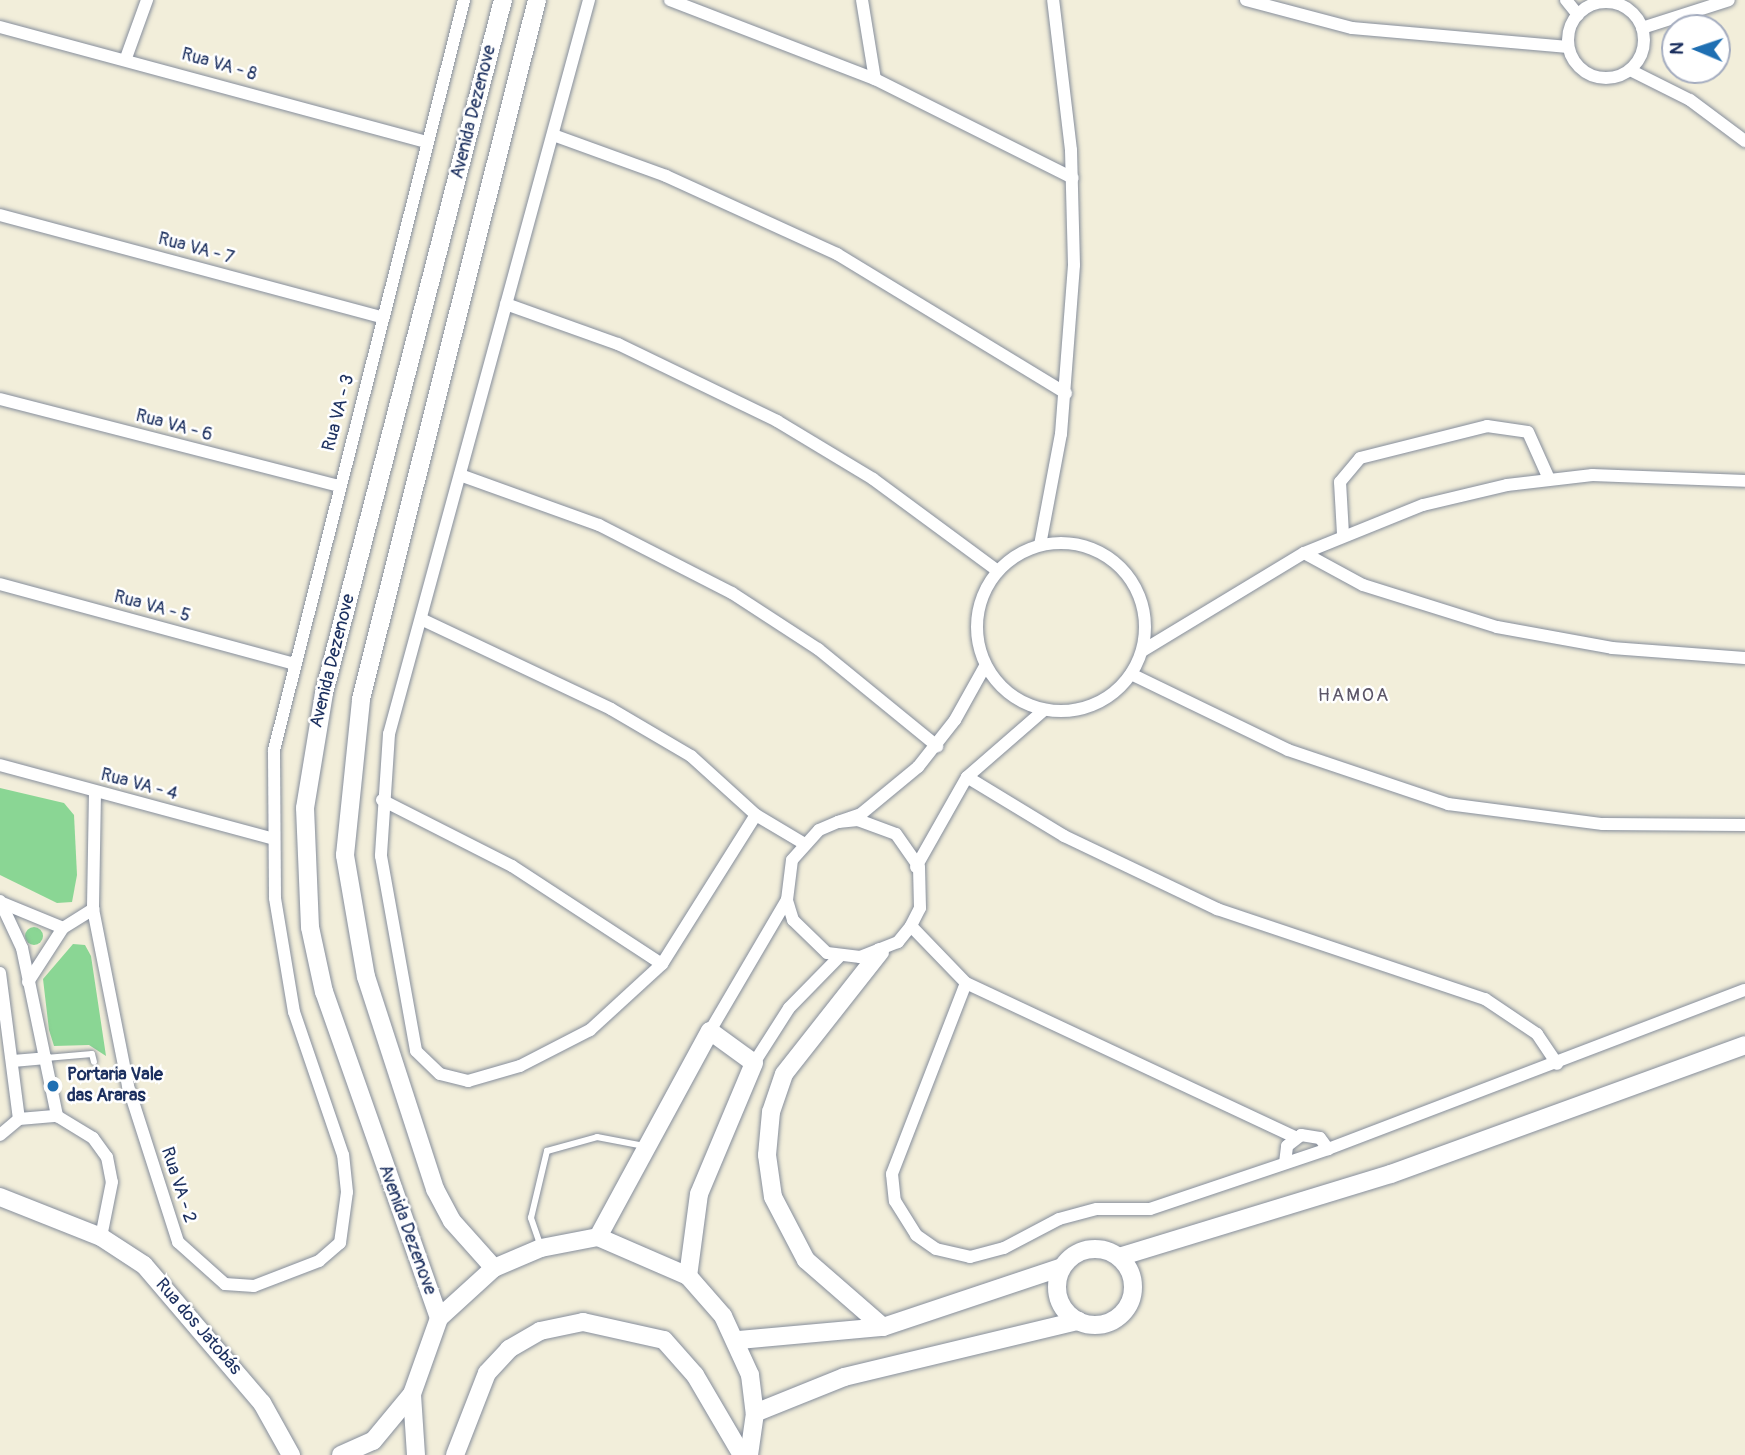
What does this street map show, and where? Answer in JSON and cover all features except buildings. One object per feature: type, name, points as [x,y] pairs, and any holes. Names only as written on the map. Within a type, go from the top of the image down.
[{"type":"street","points":[[126,58],[146,0]]},
{"type":"street","name":"Rua VA - 3","points":[[270,838],[274,750],[338,486],[464,0]]},
{"type":"street","name":"Avenida Dezenove","points":[[439,1318],[324,992],[310,926],[305,808],[324,693],[503,0]]},
{"type":"street","name":"Avenida Dezenove","points":[[494,1268],[452,1221],[435,1189],[366,977],[345,855],[360,699],[537,0]]},
{"type":"street","points":[[589,0],[389,734],[382,800],[380,856],[411,1042],[440,1074],[468,1081],[545,1056],[610,1016],[662,964],[756,815]]},
{"type":"street","points":[[670,0],[874,79],[1073,177]]},
{"type":"street","points":[[862,0],[874,79]]},
{"type":"street","points":[[1040,545],[1066,393],[1073,177],[1053,0]]},
{"type":"street","points":[[1247,0],[1352,27],[1569,47]]},
{"type":"street","points":[[1566,0],[1578,15]]},
{"type":"street","points":[[1642,28],[1729,0]]},
{"type":"street","points":[[1578,15],[1608,2],[1629,10],[1642,28],[1642,51],[1630,70]]},
{"type":"street","points":[[1578,15],[1569,47],[1578,67],[1598,78],[1630,70],[1690,100],[1745,141]]},
{"type":"street","name":"Rua VA - 8","points":[[0,27],[126,58],[427,142]]},
{"type":"street","points":[[553,135],[722,199],[837,254],[1066,393]]},
{"type":"street","name":"Rua VA - 7","points":[[0,215],[382,317]]},
{"type":"street","points":[[506,304],[618,344],[778,421],[873,479],[998,571]]},
{"type":"street","name":"Rua VA - 6","points":[[0,399],[338,486]]},
{"type":"street","points":[[1343,534],[1340,482],[1360,458],[1487,426],[1528,432],[1549,479]]},
{"type":"street","points":[[460,475],[599,525],[732,593],[818,649],[937,746]]},
{"type":"street","points":[[1142,651],[1304,552],[1343,534],[1465,494],[1549,479],[1745,481]]},
{"type":"street","points":[[1040,545],[1090,548],[1112,560],[1141,601],[1142,651],[1131,674],[1093,706],[1043,711],[1020,702],[985,666],[977,617],[998,571],[1040,545]]},
{"type":"street","points":[[1304,552],[1363,585],[1497,627],[1612,648],[1745,658]]},
{"type":"street","name":"Rua VA - 5","points":[[0,584],[295,664]]},
{"type":"street","points":[[421,619],[611,709],[691,756],[756,815],[803,843]]},
{"type":"street","points":[[598,1237],[710,1031],[787,900],[792,860],[803,843],[877,803],[937,746],[985,666]]},
{"type":"street","points":[[1131,674],[1289,750],[1448,804],[1603,824],[1745,825]]},
{"type":"street","points":[[883,1326],[806,1260],[773,1197],[767,1154],[771,1112],[784,1074],[880,952],[911,926],[920,908],[919,867],[938,820],[967,777],[1043,711]]},
{"type":"street","name":"Rua VA - 4","points":[[0,765],[270,838]]},
{"type":"street","points":[[967,777],[1064,836],[1217,909],[1485,999],[1537,1034],[1557,1064]]},
{"type":"street","name":"Rua VA - 2","points":[[95,792],[93,909],[128,1086],[178,1242],[225,1284],[254,1286],[319,1261],[340,1243],[346,1192],[343,1155],[295,1012],[270,838]]},
{"type":"street","points":[[382,800],[512,866],[662,964]]},
{"type":"street","points":[[838,822],[858,820],[896,834],[919,867]]},
{"type":"street","points":[[787,900],[812,943],[840,956],[880,952]]},
{"type":"street","points":[[0,901],[63,928]]},
{"type":"street","points":[[0,901],[22,948],[57,1116]]},
{"type":"street","points":[[28,982],[63,928],[93,909]]},
{"type":"street","points":[[911,926],[966,983],[1295,1137],[1314,1135],[1328,1150]]},
{"type":"street","points":[[688,1276],[699,1194],[754,1063],[789,1008],[840,956]]},
{"type":"street","points":[[0,973],[19,1119]]},
{"type":"street","points":[[966,983],[892,1174],[900,1213],[936,1249],[959,1256],[993,1253],[1059,1219],[1097,1209],[1150,1209],[1328,1150],[1557,1064],[1745,989]]},
{"type":"street","points":[[710,1031],[754,1063]]},
{"type":"street","points":[[739,1340],[883,1326],[1059,1268],[1087,1250],[1119,1257],[1147,1254],[1391,1174],[1745,1045]]},
{"type":"street","points":[[13,1061],[46,1058]]},
{"type":"street","points":[[0,1135],[19,1119],[57,1116],[93,1138],[107,1157],[112,1182],[101,1237]]},
{"type":"street","points":[[1285,1163],[1295,1137]]},
{"type":"street","name":"Rua dos Jatobás","points":[[0,1198],[101,1237],[144,1265],[193,1316],[262,1403],[291,1455]]},
{"type":"street","points":[[341,1455],[373,1441],[412,1394],[439,1318],[494,1268],[541,1248],[598,1237],[688,1276],[739,1340],[755,1413],[749,1455]]},
{"type":"street","points":[[755,1413],[844,1377],[1078,1321],[1100,1325],[1128,1308],[1134,1286],[1119,1257]]},
{"type":"street","points":[[1059,1268],[1058,1296],[1078,1321]]},
{"type":"street","points":[[455,1455],[487,1373],[509,1349],[540,1331],[583,1322],[664,1340],[695,1375],[742,1455]]},
{"type":"street","points":[[412,1394],[416,1455]]},
{"type":"lane","points":[[46,1058],[92,1054],[94,1062]]},
{"type":"lane","points":[[541,1248],[531,1218],[547,1151],[597,1137],[649,1147]]},
{"type":"green space","points":[[0,788],[64,803],[74,815],[77,875],[72,902],[57,903],[0,875]]},
{"type":"green space","points":[[30,927],[38,927],[43,936],[41,943],[30,945],[25,940],[25,932]]},
{"type":"green space","points":[[73,944],[85,945],[91,956],[106,1056],[89,1045],[54,1046],[49,1030],[43,979]]},
{"type":"place","name":"Portaria Vale das Araras","points":[[53,1086]]},
{"type":"district","name":"HAMOA","points":[[1354,696]]}]
